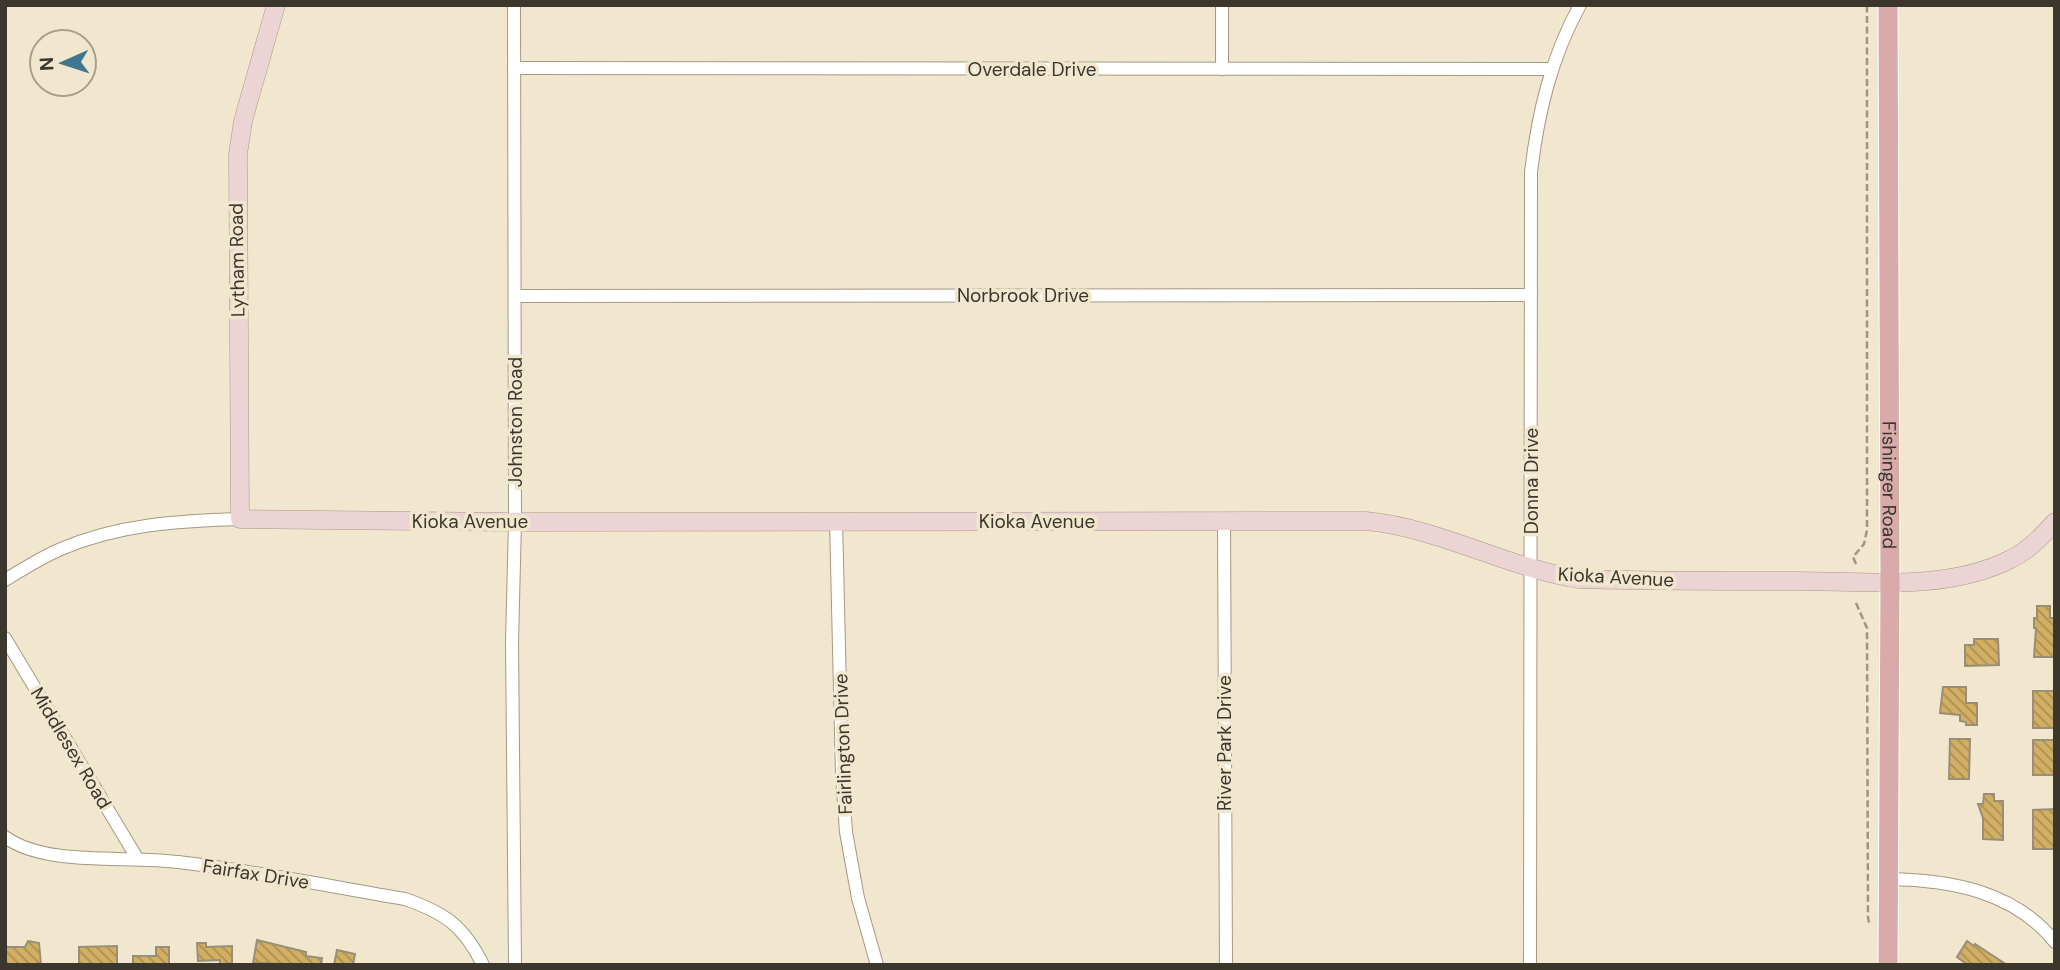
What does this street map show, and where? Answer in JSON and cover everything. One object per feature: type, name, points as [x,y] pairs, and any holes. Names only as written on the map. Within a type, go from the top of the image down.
[{"type":"main road","name":"Fishinger Road","points":[[1888,5],[1888,965]]},
{"type":"street","name":"Lytham Road","points":[[240,519],[237,154],[243,121],[276,5]]},
{"type":"street","name":"Johnston Road","points":[[514,5],[514,965]]},
{"type":"street","points":[[1222,5],[1223,69]]},
{"type":"street","name":"Donna Drive","points":[[1530,965],[1531,172],[1537,125],[1551,69],[1580,5]]},
{"type":"street","name":"Overdale Drive","points":[[514,68],[1551,69]]},
{"type":"street","name":"Norbrook Drive","points":[[515,296],[1531,295]]},
{"type":"street","name":"Kioka Avenue","points":[[5,580],[59,550],[93,537],[182,521],[240,519],[515,522],[1366,521],[1426,531],[1532,570],[1578,579],[1890,581],[1949,578],[1980,571],[2012,559],[2038,540],[2055,522]]},
{"type":"street","name":"Fairlington Drive","points":[[836,520],[842,775],[846,832],[858,898],[877,965]]},
{"type":"street","name":"River Park Drive","points":[[1224,522],[1226,965]]},
{"type":"street","name":"Middlesex Road","points":[[5,638],[137,858]]},
{"type":"street","name":"Fairfax Drive","points":[[5,837],[31,850],[53,856],[137,858],[244,872],[405,899],[431,908],[452,922],[483,965]]},
{"type":"street","points":[[1889,879],[1939,881],[1989,895],[2028,916],[2055,943]]},
{"type":"path","points":[[1856,564],[1853,557],[1864,544],[1867,530],[1867,5]]},
{"type":"path","points":[[1856,603],[1867,628],[1868,918],[1871,931]]},
{"type":"building","points":[[2037,606],[2050,606],[2050,618],[2055,618],[2055,657],[2034,657],[2034,618],[2037,618]]},
{"type":"building","points":[[1974,639],[1998,639],[1999,665],[1965,666],[1965,645],[1974,645]]},
{"type":"building","points":[[1943,687],[1966,687],[1966,703],[1977,703],[1977,725],[1966,725],[1966,722],[1960,721],[1960,715],[1940,713]]},
{"type":"building","points":[[2033,691],[2055,691],[2055,728],[2033,728]]},
{"type":"building","points":[[1950,739],[1970,739],[1969,779],[1949,779]]},
{"type":"building","points":[[2033,740],[2055,740],[2055,775],[2033,775]]},
{"type":"building","points":[[1984,794],[1994,794],[1994,801],[2003,801],[2003,840],[1983,839],[1983,818],[1978,804],[1983,804]]},
{"type":"building","points":[[2055,809],[2055,849],[2033,849],[2033,810]]},
{"type":"building","points":[[257,940],[306,952],[306,956],[322,958],[321,965],[253,963]]},
{"type":"building","points":[[28,941],[39,943],[41,965],[5,965],[5,947],[25,947]]},
{"type":"building","points":[[1967,941],[2007,965],[1968,965],[1957,957]]},
{"type":"building","points":[[197,943],[206,943],[206,947],[232,946],[232,965],[220,965],[220,960],[198,961]]},
{"type":"building","points":[[117,946],[117,965],[79,965],[79,947]]},
{"type":"building","points":[[156,947],[169,947],[169,965],[133,965],[133,956],[156,956]]},
{"type":"building","points":[[337,950],[355,954],[353,965],[334,965]]}]
